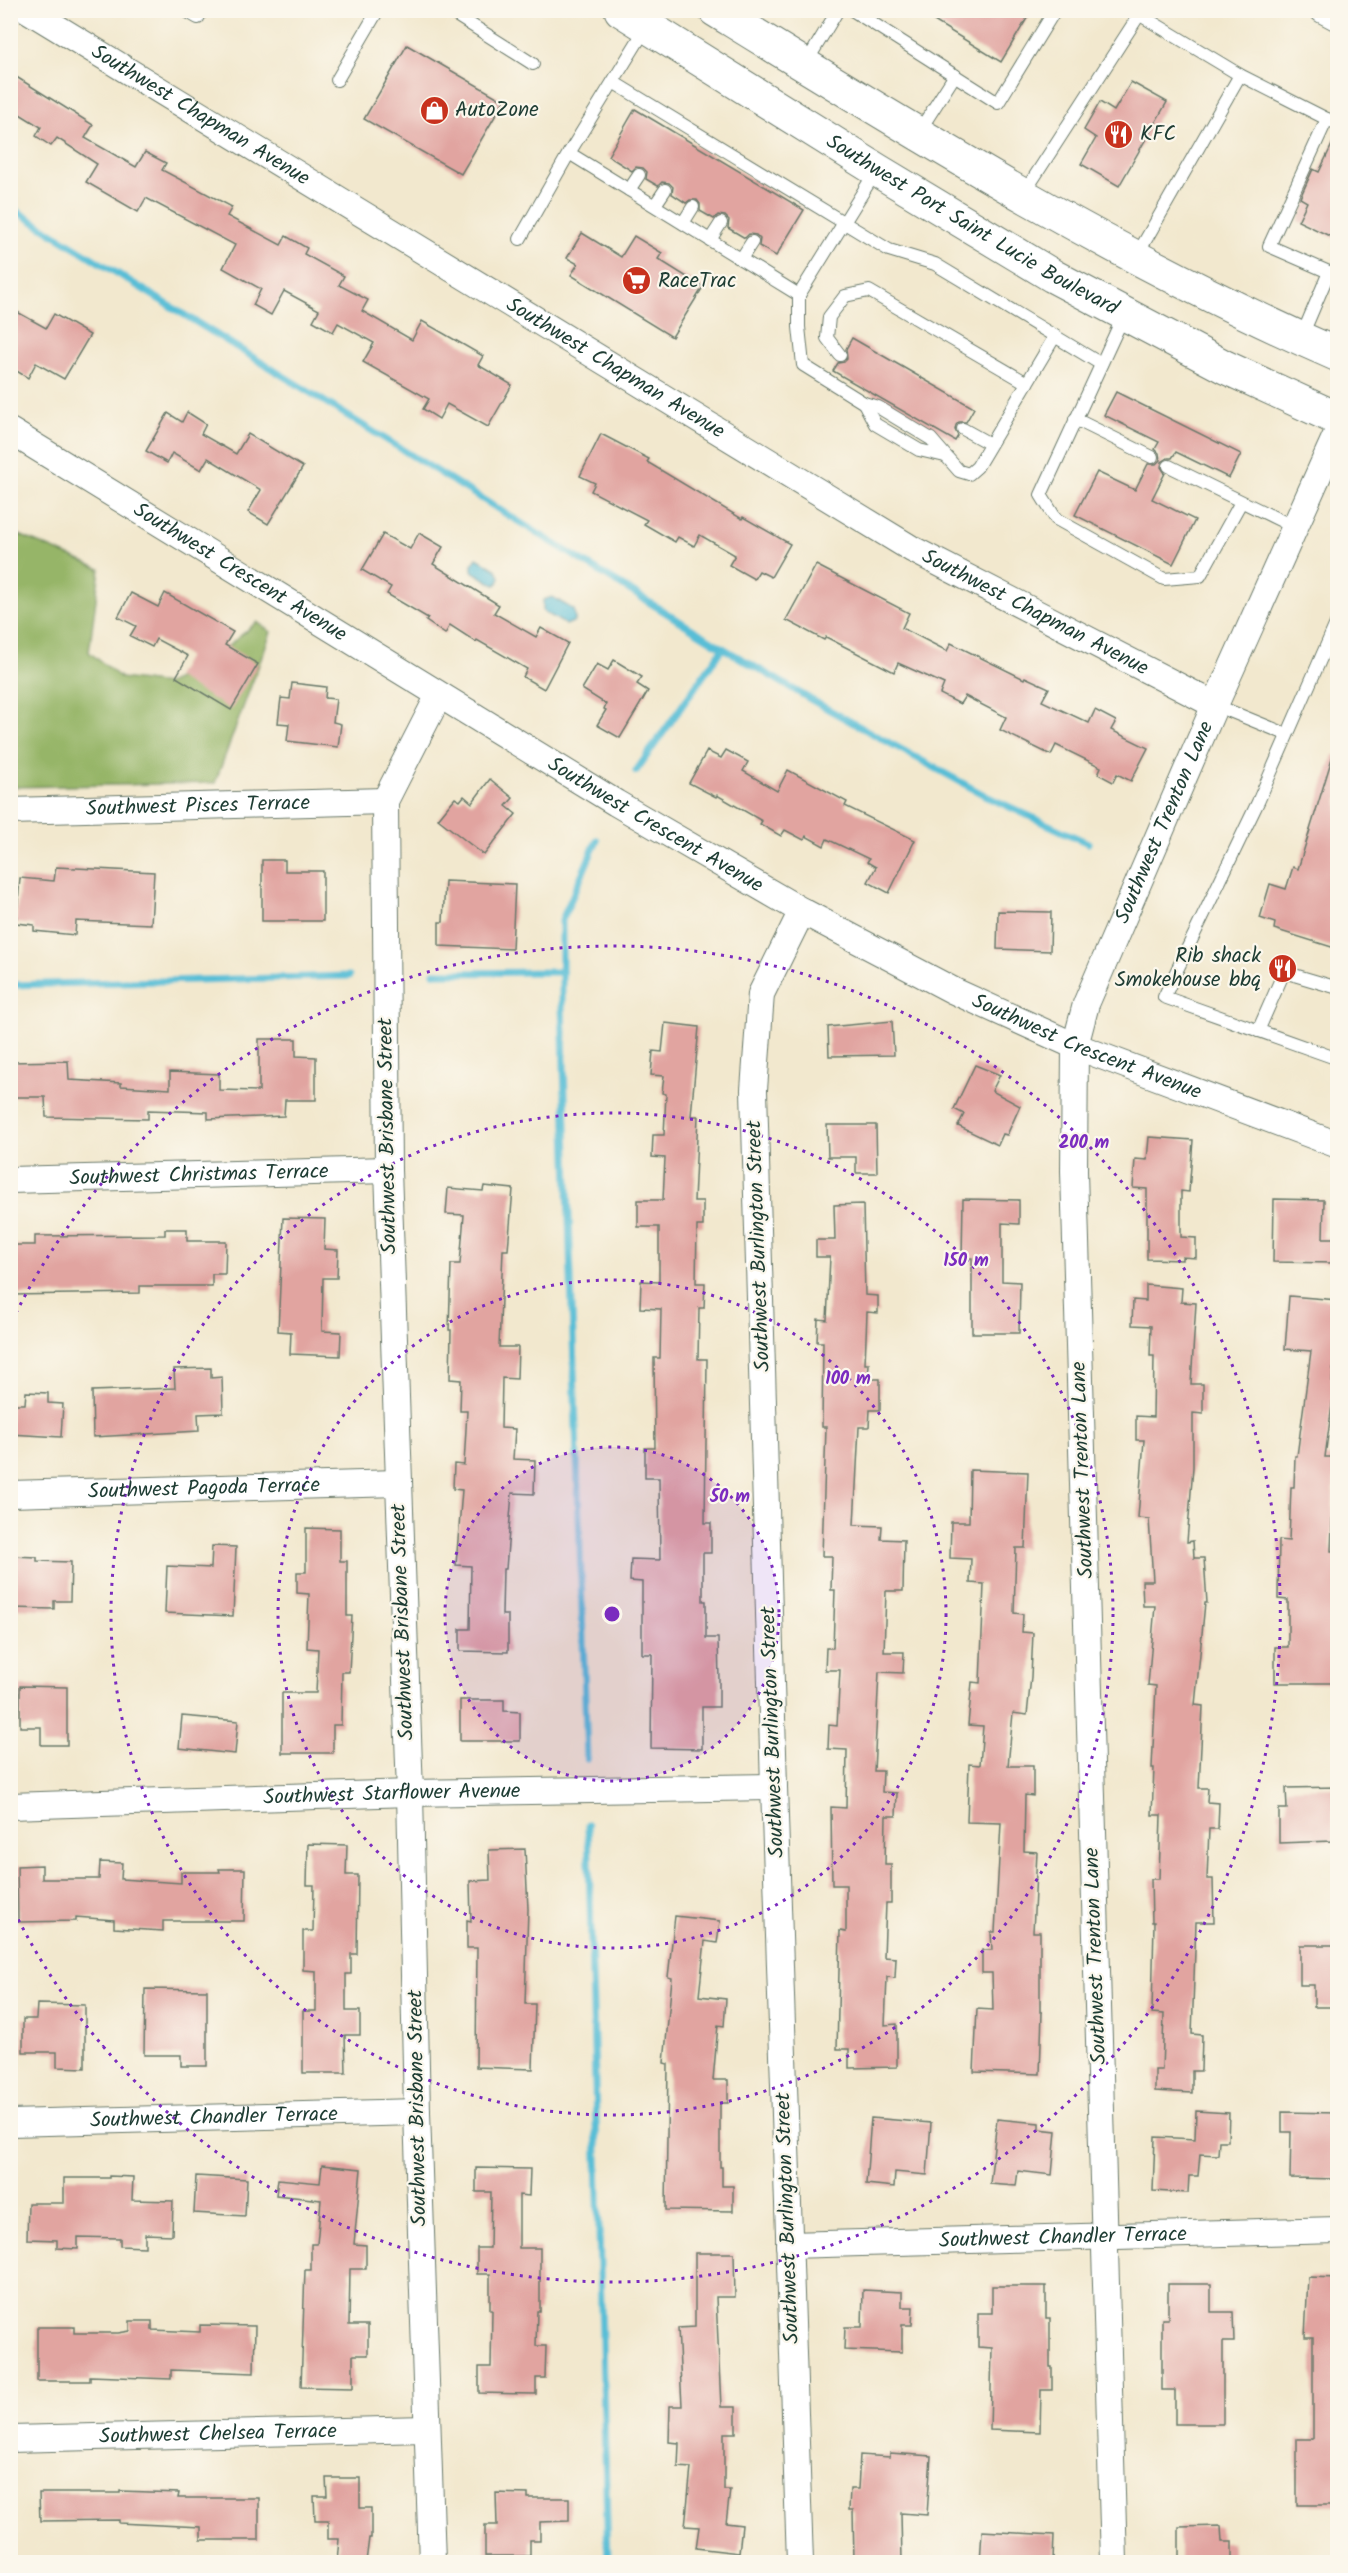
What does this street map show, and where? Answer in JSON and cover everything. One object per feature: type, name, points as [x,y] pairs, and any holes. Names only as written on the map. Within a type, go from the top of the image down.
[{"type":"main road","points":[[715,10],[917,134],[1135,259],[1338,355]]},
{"type":"main road","name":"Southwest Port Saint Lucie Boulevard","points":[[642,16],[876,170],[1053,276],[1225,367],[1338,419]]},
{"type":"street","name":"Southwest Chapman Avenue","points":[[28,10],[912,549],[1215,705]]},
{"type":"street","points":[[1323,10],[1338,18]]},
{"type":"street","name":"Southwest Crescent Avenue","points":[[10,431],[616,803],[802,911],[954,991],[1075,1046],[1338,1145]]},
{"type":"street","name":"Southwest Trenton Lane","points":[[1114,2562],[1074,1171],[1075,1046],[1086,1004],[1215,705],[1338,431]]},
{"type":"street","name":"Southwest Brisbane Street","points":[[432,2562],[417,2112],[410,1793],[388,1170],[385,801],[439,694]]},
{"type":"street","name":"Southwest Pisces Terrace","points":[[10,811],[385,801]]},
{"type":"street","name":"Southwest Burlington Street","points":[[800,2562],[754,1090],[761,994],[802,911]]},
{"type":"street","name":"Southwest Christmas Terrace","points":[[10,1180],[388,1170]]},
{"type":"street","name":"Southwest Pagoda Terrace","points":[[10,1494],[398,1483]]},
{"type":"street","name":"Southwest Starflower Avenue","points":[[10,1806],[410,1793],[774,1787]]},
{"type":"street","name":"Southwest Chandler Terrace","points":[[10,2123],[417,2112]]},
{"type":"street","name":"Southwest Chandler Terrace","points":[[789,2245],[1338,2230]]},
{"type":"street","name":"Southwest Chelsea Terrace","points":[[10,2439],[427,2429]]},
{"type":"lane","points":[[184,10],[198,18],[202,10]]},
{"type":"lane","points":[[337,80],[378,10]]},
{"type":"lane","points":[[448,10],[533,64]]},
{"type":"lane","points":[[804,65],[838,10]]},
{"type":"lane","points":[[852,10],[998,103],[1055,10]]},
{"type":"lane","points":[[1022,195],[1135,13],[1240,75],[1332,122],[1269,246],[1333,274],[1300,339]]},
{"type":"lane","points":[[520,239],[613,82],[642,16]]},
{"type":"lane","points":[[917,134],[955,75]]},
{"type":"lane","points":[[1135,259],[1240,75]]},
{"type":"lane","points":[[613,82],[670,123],[783,192],[845,224],[888,250],[935,264],[1101,364]]},
{"type":"lane","points":[[569,153],[800,295]]},
{"type":"lane","points":[[876,170],[800,295],[799,327],[803,365],[864,403],[878,407],[931,439],[959,471],[969,474],[977,467],[1055,336]]},
{"type":"lane","points":[[629,190],[639,174]]},
{"type":"lane","points":[[655,205],[665,190]]},
{"type":"lane","points":[[683,223],[693,207]]},
{"type":"lane","points":[[710,240],[720,223]]},
{"type":"lane","points":[[741,259],[752,242]]},
{"type":"lane","points":[[840,355],[826,338],[830,317],[845,296],[869,291],[1027,383]]},
{"type":"lane","points":[[1125,314],[1041,495],[1056,519],[1164,579],[1200,576],[1241,502]]},
{"type":"lane","points":[[1075,419],[1152,457]]},
{"type":"lane","points":[[963,429],[990,444]]},
{"type":"lane","points":[[1168,466],[1294,527]]},
{"type":"lane","points":[[1338,619],[1258,802],[1164,997],[1338,1059]]},
{"type":"lane","points":[[1215,705],[1286,734]]},
{"type":"lane","points":[[1258,1031],[1284,972],[1338,988]]},
{"type":"green space","points":[[10,531],[100,569],[89,652],[121,678],[167,684],[203,667],[257,622],[271,632],[215,783],[11,787]]},
{"type":"water","points":[[477,558],[497,570],[500,577],[498,583],[495,585],[472,571],[472,565]]},
{"type":"water","points":[[552,597],[574,610],[575,621],[566,625],[543,611],[543,600]]},
{"type":"building","points":[[916,10],[1032,10],[1001,62]]},
{"type":"building","name":"AutoZone","points":[[407,45],[504,101],[461,174],[364,119]]},
{"type":"building","points":[[10,73],[93,125],[85,138],[136,167],[145,152],[166,163],[162,170],[232,207],[227,216],[281,245],[286,236],[307,248],[304,254],[344,276],[339,285],[368,300],[362,311],[412,340],[422,321],[483,356],[478,365],[512,385],[488,427],[447,404],[439,419],[423,409],[429,399],[363,362],[374,343],[338,323],[333,332],[313,321],[319,310],[284,291],[271,315],[253,305],[261,289],[223,268],[235,245],[146,198],[138,212],[86,182],[97,164],[57,138],[51,146],[36,136],[41,127],[10,108]]},
{"type":"building","name":"KFC","points":[[1131,82],[1167,102],[1119,186],[1081,164],[1096,138],[1084,130],[1100,102],[1114,111]]},
{"type":"building","name":"RaceTrac","points":[[635,109],[804,210],[776,256],[759,246],[760,239],[756,235],[749,234],[745,238],[728,228],[729,220],[725,216],[718,215],[714,219],[700,211],[700,204],[697,200],[690,200],[686,203],[672,194],[673,187],[669,183],[662,182],[658,186],[646,179],[647,172],[643,168],[636,167],[632,171],[608,156]]},
{"type":"building","points":[[1338,132],[1338,240],[1298,221],[1307,202],[1300,198],[1313,169],[1319,172]]},
{"type":"building","name":"RaceTrac","points":[[582,233],[621,257],[634,236],[662,253],[658,259],[703,287],[672,337],[571,275],[578,264],[567,258]]},
{"type":"building","points":[[10,308],[46,328],[54,314],[90,335],[64,379],[36,363],[28,378],[10,367]]},
{"type":"building","points":[[852,338],[974,408],[966,422],[959,422],[956,425],[955,430],[958,436],[955,441],[833,371],[838,363],[847,359],[846,349]]},
{"type":"building","points":[[1116,392],[1241,454],[1229,478],[1176,452],[1172,458],[1162,462],[1161,467],[1165,473],[1152,499],[1195,520],[1173,564],[1075,515],[1097,472],[1135,490],[1148,464],[1156,464],[1160,460],[1159,453],[1155,449],[1159,442],[1104,415]]},
{"type":"building","points":[[187,412],[206,424],[201,434],[236,454],[248,434],[303,467],[268,524],[248,512],[261,490],[208,458],[201,470],[172,453],[167,463],[146,451],[168,413],[182,422]]},
{"type":"building","points":[[601,434],[649,459],[647,462],[742,519],[743,517],[790,544],[771,577],[759,571],[754,579],[729,565],[735,555],[700,535],[694,546],[678,537],[675,542],[644,524],[647,520],[591,491],[595,483],[580,476]]},
{"type":"building","points":[[419,533],[443,547],[433,564],[499,605],[494,613],[536,637],[541,628],[568,643],[544,689],[523,677],[527,669],[477,640],[476,642],[450,625],[445,634],[426,621],[428,618],[387,594],[391,587],[362,570],[383,534],[410,549]]},
{"type":"building","points":[[816,565],[909,613],[902,628],[947,651],[951,643],[1024,679],[1025,677],[1049,688],[1042,701],[1089,723],[1095,710],[1116,721],[1111,730],[1148,748],[1131,781],[1117,774],[1113,782],[1098,774],[1101,767],[1056,745],[1051,755],[1000,730],[1006,717],[965,696],[960,704],[940,694],[944,684],[898,663],[894,672],[826,637],[824,640],[786,620]]},
{"type":"building","points":[[131,593],[158,607],[165,593],[233,632],[225,645],[258,664],[231,710],[176,677],[188,656],[156,639],[152,647],[130,636],[136,626],[118,617]]},
{"type":"building","points":[[614,660],[642,677],[637,684],[648,691],[620,738],[597,725],[606,710],[604,709],[606,704],[582,689],[597,664],[608,670]]},
{"type":"building","points":[[292,683],[326,687],[325,698],[336,699],[333,722],[341,724],[338,747],[287,741],[289,724],[278,723],[281,698],[290,699]]},
{"type":"building","points":[[726,750],[748,762],[743,771],[777,791],[788,770],[847,802],[845,806],[915,840],[889,893],[868,882],[876,867],[867,862],[869,859],[827,839],[824,846],[806,836],[804,840],[785,830],[781,836],[760,824],[762,821],[717,795],[716,797],[689,783],[707,751],[721,758]]},
{"type":"building","points":[[1333,755],[1338,755],[1338,949],[1274,929],[1275,923],[1260,918],[1270,884],[1286,889],[1293,867],[1298,869]]},
{"type":"building","points":[[490,779],[513,798],[506,806],[516,814],[484,855],[438,819],[455,798],[460,801],[464,796],[472,803]]},
{"type":"building","points":[[262,860],[285,860],[285,871],[323,871],[323,921],[262,921]]},
{"type":"building","points":[[56,867],[154,872],[151,924],[76,921],[75,935],[34,931],[34,925],[16,923],[20,878],[54,881]]},
{"type":"building","points":[[445,881],[515,884],[512,949],[439,946],[439,922],[443,922]]},
{"type":"building","points":[[998,911],[1051,912],[1050,951],[997,949]]},
{"type":"building","points":[[892,1021],[894,1055],[829,1056],[828,1027]]},
{"type":"building","points":[[665,1023],[699,1027],[691,1116],[698,1116],[694,1201],[703,1201],[703,1226],[697,1226],[696,1283],[705,1283],[704,1308],[699,1308],[698,1359],[707,1359],[705,1523],[711,1523],[711,1553],[703,1553],[703,1601],[706,1601],[706,1638],[718,1638],[719,1681],[719,1707],[702,1707],[702,1749],[651,1748],[652,1654],[642,1654],[642,1582],[630,1581],[631,1559],[660,1560],[659,1478],[645,1478],[645,1448],[655,1448],[654,1358],[660,1358],[661,1309],[640,1308],[641,1281],[659,1282],[659,1227],[638,1227],[638,1200],[663,1200],[665,1158],[652,1157],[653,1135],[664,1135],[666,1094],[662,1093],[664,1076],[651,1075],[653,1051],[662,1052]]},
{"type":"building","points":[[259,1039],[296,1039],[296,1056],[316,1057],[316,1100],[285,1100],[284,1116],[208,1119],[208,1112],[148,1110],[148,1119],[46,1117],[45,1097],[10,1097],[10,1062],[68,1061],[69,1080],[170,1089],[170,1072],[219,1074],[219,1090],[259,1091]]},
{"type":"building","points":[[975,1065],[1000,1075],[992,1091],[1020,1106],[1007,1135],[1003,1134],[998,1145],[958,1126],[964,1114],[954,1109]]},
{"type":"building","points":[[827,1125],[876,1125],[877,1173],[856,1173],[856,1157],[828,1157]]},
{"type":"building","points":[[1149,1137],[1193,1140],[1189,1192],[1181,1191],[1181,1237],[1196,1238],[1196,1258],[1147,1259],[1147,1189],[1133,1188],[1135,1159],[1147,1160]]},
{"type":"building","points":[[484,1186],[513,1189],[508,1250],[503,1250],[499,1347],[518,1347],[517,1379],[502,1378],[501,1428],[515,1429],[513,1459],[535,1460],[534,1494],[512,1493],[506,1569],[503,1569],[502,1615],[508,1615],[508,1652],[460,1651],[460,1629],[470,1629],[471,1566],[456,1565],[462,1490],[453,1489],[454,1464],[464,1465],[467,1411],[460,1411],[461,1380],[450,1379],[451,1330],[449,1330],[451,1264],[460,1264],[464,1215],[446,1214],[448,1188],[483,1191]]},
{"type":"building","points":[[963,1199],[1019,1200],[1019,1224],[1002,1223],[1002,1281],[1020,1282],[1019,1333],[972,1333],[972,1258],[962,1258]]},
{"type":"building","points":[[1274,1199],[1324,1200],[1323,1238],[1335,1238],[1335,1263],[1273,1262]]},
{"type":"building","points":[[863,1204],[865,1295],[878,1296],[878,1313],[867,1312],[865,1364],[869,1364],[868,1379],[880,1379],[880,1410],[870,1410],[869,1427],[859,1427],[854,1525],[882,1526],[881,1539],[904,1540],[903,1591],[886,1591],[884,1652],[904,1652],[903,1673],[879,1672],[874,1771],[883,1771],[882,1792],[897,1793],[896,1816],[886,1816],[885,1864],[891,1864],[891,1903],[886,1903],[884,1957],[896,1958],[895,1978],[887,1977],[885,2025],[897,2024],[897,2067],[849,2068],[849,2049],[837,2049],[840,1931],[846,1932],[846,1885],[832,1885],[831,1807],[846,1808],[847,1750],[828,1749],[829,1725],[837,1726],[840,1670],[825,1670],[826,1648],[833,1648],[835,1590],[831,1590],[832,1556],[822,1556],[826,1427],[822,1427],[823,1342],[817,1342],[818,1319],[827,1320],[830,1257],[816,1257],[816,1240],[835,1240],[834,1205]]},
{"type":"building","points":[[283,1218],[325,1219],[324,1249],[338,1250],[337,1278],[323,1278],[322,1331],[341,1332],[340,1356],[290,1354],[291,1332],[278,1331]]},
{"type":"building","points":[[165,1229],[187,1229],[187,1241],[226,1241],[225,1274],[212,1274],[212,1286],[140,1286],[140,1293],[10,1295],[10,1245],[35,1245],[35,1236],[165,1235]]},
{"type":"building","points":[[1146,1285],[1182,1288],[1181,1302],[1196,1303],[1191,1384],[1203,1384],[1203,1414],[1193,1413],[1193,1467],[1187,1542],[1193,1541],[1194,1558],[1204,1558],[1207,1603],[1205,1603],[1195,1705],[1203,1706],[1199,1788],[1208,1788],[1207,1802],[1219,1803],[1218,1829],[1209,1829],[1207,1879],[1213,1879],[1214,1922],[1196,1922],[1192,2034],[1202,2035],[1201,2071],[1192,2071],[1192,2093],[1155,2091],[1155,2070],[1162,2070],[1164,2014],[1152,2013],[1154,1922],[1152,1922],[1151,1879],[1159,1879],[1161,1815],[1152,1815],[1156,1686],[1148,1685],[1155,1606],[1143,1606],[1142,1581],[1153,1581],[1149,1519],[1138,1518],[1144,1440],[1136,1440],[1136,1416],[1153,1417],[1154,1356],[1150,1356],[1151,1326],[1132,1325],[1133,1300],[1146,1301]]},
{"type":"building","points":[[1289,1296],[1338,1300],[1332,1382],[1335,1383],[1325,1457],[1338,1457],[1338,1479],[1334,1479],[1331,1551],[1337,1551],[1338,1683],[1275,1683],[1275,1647],[1288,1647],[1288,1600],[1278,1599],[1279,1540],[1289,1541],[1291,1487],[1294,1487],[1295,1456],[1297,1456],[1311,1351],[1285,1349]]},
{"type":"building","points":[[211,1368],[211,1378],[222,1377],[223,1413],[198,1414],[199,1431],[93,1437],[92,1391],[175,1388],[174,1369]]},
{"type":"building","points":[[26,1392],[48,1393],[48,1403],[63,1404],[61,1437],[10,1434],[11,1404],[25,1404]]},
{"type":"building","points":[[970,1470],[1028,1472],[1025,1548],[1016,1548],[1014,1613],[1023,1614],[1022,1632],[1033,1633],[1031,1677],[1027,1715],[1013,1713],[1008,1766],[1033,1766],[1033,1796],[1025,1795],[1024,1851],[1037,1852],[1033,1932],[1040,1932],[1040,2012],[1042,2012],[1040,2074],[974,2072],[977,2009],[993,2010],[992,1973],[982,1973],[982,1950],[992,1950],[991,1932],[995,1932],[1001,1823],[967,1822],[969,1764],[980,1765],[983,1726],[968,1725],[972,1682],[980,1683],[984,1584],[970,1583],[971,1559],[950,1558],[951,1522],[969,1522]]},
{"type":"building","points":[[306,1528],[340,1529],[340,1561],[347,1561],[347,1616],[352,1616],[349,1672],[342,1672],[341,1725],[333,1725],[333,1753],[282,1753],[282,1693],[316,1693],[318,1649],[307,1648],[309,1594],[297,1593],[297,1572],[306,1572]]},
{"type":"building","points":[[212,1546],[236,1547],[233,1616],[165,1613],[167,1566],[211,1568]]},
{"type":"building","points":[[11,1556],[37,1557],[37,1561],[71,1562],[70,1601],[54,1601],[54,1609],[10,1608]]},
{"type":"building","points":[[20,1686],[67,1687],[67,1745],[41,1745],[41,1727],[20,1727]]},
{"type":"building","points":[[460,1700],[504,1700],[504,1711],[520,1712],[520,1741],[460,1741]]},
{"type":"building","points":[[182,1716],[238,1721],[235,1754],[179,1748]]},
{"type":"building","points":[[1338,1787],[1338,1810],[1333,1810],[1333,1841],[1279,1843],[1279,1809],[1287,1809],[1286,1788]]},
{"type":"building","points":[[308,1844],[347,1845],[346,1875],[358,1875],[357,1954],[351,1954],[351,1974],[346,1974],[346,2011],[360,2011],[360,2035],[345,2035],[346,2073],[303,2073],[303,2011],[316,2011],[316,1971],[303,1970],[303,1931],[313,1931],[314,1885],[307,1885]]},
{"type":"building","points":[[525,1849],[528,1909],[525,2004],[535,2004],[533,2069],[476,2067],[477,1948],[467,1948],[467,1920],[471,1921],[470,1881],[490,1880],[489,1850]]},
{"type":"building","points":[[100,1862],[122,1863],[121,1879],[181,1883],[181,1872],[220,1872],[219,1869],[245,1869],[244,1921],[163,1921],[163,1931],[114,1928],[114,1920],[76,1917],[76,1921],[18,1922],[17,1866],[42,1865],[42,1879],[99,1879]]},
{"type":"building","points":[[675,1916],[720,1921],[717,1943],[705,1941],[699,1996],[726,1999],[724,2026],[718,2025],[713,2080],[728,2080],[728,2103],[720,2103],[720,2167],[722,2167],[722,2186],[733,2186],[733,2211],[666,2210],[668,2064],[664,2063],[672,1978],[668,1977]]},
{"type":"building","points":[[1300,1945],[1338,1945],[1338,2007],[1314,2007],[1314,1985],[1300,1985]]},
{"type":"building","points":[[145,1989],[207,1990],[207,2066],[181,2066],[181,2055],[144,2055]]},
{"type":"building","points":[[37,2004],[85,2005],[85,2068],[57,2067],[57,2052],[23,2052],[23,2019],[36,2019]]},
{"type":"building","points":[[1196,2111],[1229,2113],[1228,2141],[1219,2141],[1218,2155],[1200,2154],[1198,2176],[1189,2176],[1188,2193],[1153,2191],[1155,2137],[1195,2139]]},
{"type":"building","points":[[1282,2112],[1338,2113],[1338,2179],[1290,2178],[1291,2132],[1282,2132]]},
{"type":"building","points":[[871,2118],[931,2123],[927,2175],[895,2172],[894,2187],[866,2184]]},
{"type":"building","points":[[997,2119],[1039,2123],[1039,2129],[1056,2131],[1052,2175],[1018,2171],[1016,2186],[990,2184]]},
{"type":"building","points":[[322,2165],[361,2169],[354,2244],[366,2245],[366,2269],[350,2269],[349,2325],[368,2325],[368,2355],[353,2355],[353,2388],[301,2387],[305,2270],[311,2270],[311,2244],[317,2244],[321,2200],[276,2195],[278,2179],[320,2183]]},
{"type":"building","points":[[476,2168],[530,2169],[529,2196],[519,2195],[519,2248],[540,2248],[540,2311],[537,2311],[536,2346],[546,2346],[545,2378],[536,2378],[536,2394],[479,2393],[479,2367],[491,2367],[492,2310],[490,2310],[490,2274],[477,2274],[477,2248],[490,2248],[491,2192],[476,2192]]},
{"type":"building","points":[[109,2176],[133,2177],[132,2200],[173,2201],[172,2235],[145,2234],[145,2247],[120,2246],[120,2238],[78,2237],[78,2249],[57,2248],[57,2240],[27,2239],[28,2203],[64,2203],[64,2178],[109,2178]]},
{"type":"building","points":[[196,2176],[247,2179],[245,2216],[194,2213]]},
{"type":"building","points":[[695,2253],[734,2253],[735,2297],[716,2297],[721,2407],[736,2407],[736,2433],[724,2433],[724,2490],[730,2490],[726,2523],[742,2525],[739,2553],[696,2548],[699,2527],[685,2526],[691,2468],[678,2467],[679,2443],[669,2442],[670,2406],[682,2406],[678,2328],[695,2327]]},
{"type":"building","points":[[1308,2277],[1338,2278],[1338,2505],[1297,2505],[1297,2439],[1313,2439],[1313,2337],[1305,2337]]},
{"type":"building","points":[[1168,2284],[1211,2284],[1211,2312],[1233,2312],[1234,2342],[1223,2342],[1223,2424],[1175,2424],[1175,2390],[1162,2390],[1162,2319],[1168,2319]]},
{"type":"building","points":[[992,2286],[1046,2286],[1046,2318],[1050,2318],[1052,2390],[1041,2390],[1040,2432],[990,2430],[992,2348],[978,2347],[978,2313],[992,2313]]},
{"type":"building","points":[[863,2290],[902,2292],[902,2307],[913,2307],[912,2325],[902,2325],[902,2352],[844,2350],[845,2327],[862,2327]]},
{"type":"building","points":[[130,2321],[152,2321],[152,2330],[200,2332],[200,2325],[255,2326],[254,2373],[171,2370],[171,2379],[90,2376],[90,2381],[37,2381],[37,2327],[74,2327],[74,2333],[118,2333],[130,2331]]},
{"type":"building","points":[[890,2453],[931,2456],[927,2515],[901,2513],[902,2562],[854,2562],[853,2510],[849,2510],[850,2489],[858,2489],[860,2455],[890,2457]]},
{"type":"building","points":[[326,2478],[360,2478],[360,2508],[371,2508],[371,2538],[369,2538],[366,2562],[337,2562],[339,2539],[328,2539],[328,2521],[315,2521],[314,2496],[327,2496]]},
{"type":"building","points":[[120,2491],[179,2493],[178,2498],[259,2498],[259,2540],[201,2540],[201,2527],[119,2523],[119,2520],[40,2521],[39,2493],[120,2493]]},
{"type":"building","points":[[496,2493],[528,2494],[528,2498],[569,2498],[569,2521],[540,2522],[540,2540],[530,2540],[530,2556],[485,2556],[485,2525],[497,2525]]},
{"type":"building","points":[[1221,2526],[1222,2542],[1232,2542],[1232,2562],[1179,2562],[1179,2527]]},
{"type":"building","points":[[982,2531],[1054,2535],[1053,2561],[980,2562]]},
{"type":"waterway","points":[[10,207],[723,648],[815,702],[988,797],[1088,843]]},
{"type":"waterway","points":[[636,771],[723,648]]},
{"type":"waterway","points":[[587,1759],[562,1006],[562,920],[597,840]]},
{"type":"waterway","points":[[434,973],[562,972]]},
{"type":"waterway","points":[[10,985],[349,976]]},
{"type":"waterway","points":[[588,1825],[608,2562]]},
{"type":"place","name":"AutoZone","points":[[434,110]]},
{"type":"place","name":"KFC","points":[[1119,134]]},
{"type":"place","name":"RaceTrac","points":[[637,281]]},
{"type":"place","name":"Rib shack Smokehouse bbq","points":[[1282,968]]}]
